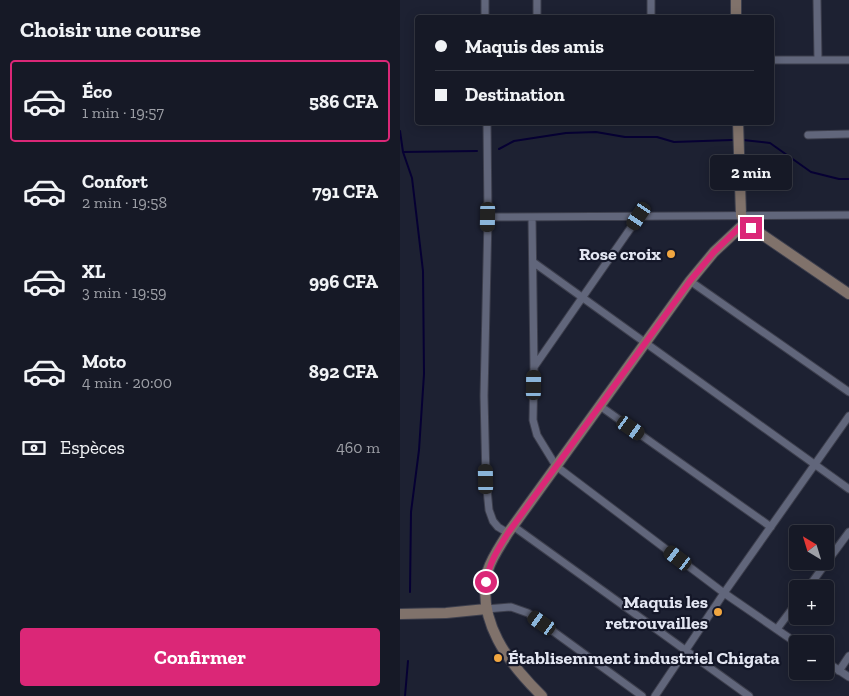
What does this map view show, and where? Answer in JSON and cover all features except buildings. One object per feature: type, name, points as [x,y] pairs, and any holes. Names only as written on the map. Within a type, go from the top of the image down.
[{"type":"street","points":[[485,0],[485,15]]},
{"type":"street","points":[[537,0],[537,15]]},
{"type":"street","points":[[651,0],[651,15]]},
{"type":"street","points":[[736,15],[736,0],[745,0]]},
{"type":"street","points":[[817,0],[818,60]]},
{"type":"street","points":[[774,60],[849,60]]},
{"type":"street","points":[[487,125],[488,217],[484,396],[486,479],[489,510],[493,521],[498,527],[510,529],[749,696]]},
{"type":"street","points":[[542,696],[523,678],[506,655],[495,634],[486,609],[488,569],[510,529],[690,281],[743,219],[738,125]]},
{"type":"street","points":[[808,135],[849,134]]},
{"type":"street","points":[[488,217],[639,216],[743,219],[849,215]]},
{"type":"street","points":[[534,368],[639,216]]},
{"type":"street","points":[[532,217],[533,420],[537,434],[556,466],[724,593],[789,638]]},
{"type":"street","points":[[743,219],[848,291]]},
{"type":"street","points":[[532,262],[849,489]]},
{"type":"street","points":[[690,281],[849,392]]},
{"type":"street","points":[[600,406],[770,528]]},
{"type":"street","points":[[656,696],[724,593],[849,416]]},
{"type":"street","points":[[814,580],[849,532]]},
{"type":"street","points":[[400,614],[446,613],[511,607],[528,613],[642,696]]},
{"type":"street","points":[[776,629],[789,612]]},
{"type":"street","points":[[839,671],[849,656]]},
{"type":"street","points":[[834,668],[849,677]]},
{"type":"waterway","points":[[400,131],[403,152],[412,178],[423,271],[424,374],[419,450],[411,512],[410,592]]},
{"type":"waterway","points":[[499,149],[514,141],[566,133],[596,132],[625,137],[657,137],[674,142],[732,140]]},
{"type":"waterway","points":[[743,140],[770,143],[811,172],[839,179],[849,179]]},
{"type":"waterway","points":[[403,152],[477,151]]},
{"type":"waterway","points":[[405,696],[408,661]]},
{"type":"place","name":"Rose croix","points":[[671,254]]},
{"type":"place","name":"Maquis les retrouvailles","points":[[718,612]]},
{"type":"place","name":"Établisemment industriel Chigata","points":[[498,658]]},
{"type":"route","points":[[486,582],[488,569],[508,533],[690,281],[714,252],[745,222],[751,228]]}]
